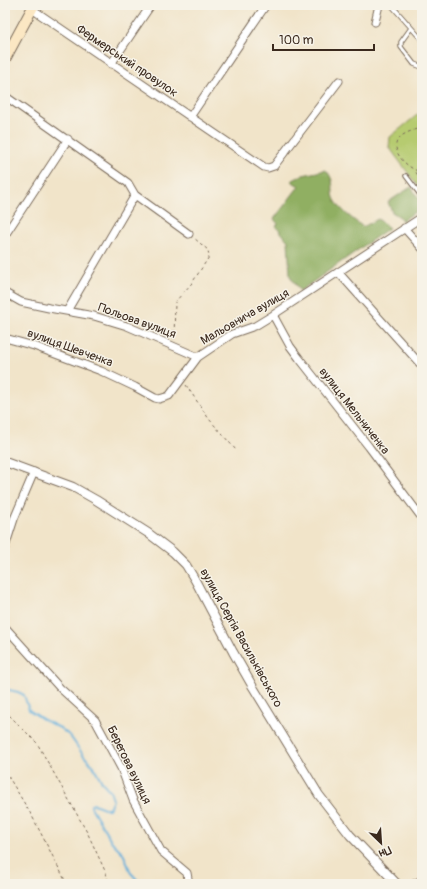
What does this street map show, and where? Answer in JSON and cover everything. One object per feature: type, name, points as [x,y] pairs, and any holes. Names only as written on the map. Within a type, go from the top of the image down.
[{"type":"main road","points":[[5,59],[33,7]]},
{"type":"street","points":[[111,64],[151,5]]},
{"type":"street","points":[[190,117],[266,5]]},
{"type":"street","points":[[375,22],[379,5]]},
{"type":"street","name":"Фермерський провулок","points":[[33,7],[111,64],[264,167],[274,166],[339,81]]},
{"type":"street","points":[[5,96],[68,139],[128,183],[135,195],[189,234]]},
{"type":"street","points":[[5,235],[68,139]]},
{"type":"street","points":[[67,311],[135,195]]},
{"type":"street","name":"Мальовнича вулиця","points":[[127,383],[155,398],[160,399],[169,396],[198,357],[232,334],[255,326],[273,316],[422,217]]},
{"type":"street","points":[[404,228],[422,248]]},
{"type":"street","points":[[338,272],[422,366]]},
{"type":"street","name":"Польова вулиця","points":[[5,293],[21,302],[94,316],[127,326],[198,357]]},
{"type":"street","name":"вулиця Мельниченка","points":[[273,316],[290,346],[370,447],[422,518]]},
{"type":"street","name":"вулиця Шевченка","points":[[5,338],[34,346],[101,371],[127,383]]},
{"type":"street","points":[[5,462],[34,472],[14,519],[5,546]]},
{"type":"street","name":"вулиця Сергія Васильківського","points":[[34,472],[73,487],[96,500],[155,538],[173,552],[186,565],[233,652],[319,795],[350,836],[397,884]]},
{"type":"street","name":"Берегова вулиця","points":[[5,627],[60,688],[95,720],[121,768],[133,800],[161,851],[187,873],[189,884]]},
{"type":"street","points":[[414,884],[422,880]]},
{"type":"lane","points":[[393,7],[422,40]]},
{"type":"lane","points":[[411,28],[401,42],[401,47],[414,64],[422,67]]},
{"type":"lane","points":[[406,176],[422,197]]},
{"type":"path","points":[[422,127],[401,136],[397,142],[396,148],[396,153],[416,171],[422,184]]},
{"type":"path","points":[[416,171],[422,172]]},
{"type":"path","points":[[174,346],[175,302],[192,283],[209,257],[208,250],[189,234]]},
{"type":"path","points":[[182,379],[209,419],[236,450]]},
{"type":"path","points":[[5,711],[37,743],[88,834],[106,873],[109,884]]},
{"type":"path","points":[[5,771],[32,816],[67,884]]},
{"type":"green space","points":[[422,111],[422,192],[389,147],[390,137]]},
{"type":"green space","points":[[326,170],[331,179],[335,200],[340,208],[363,227],[378,219],[389,228],[300,291],[290,276],[288,241],[276,226],[278,224],[274,219],[299,186],[291,181],[303,175]]},
{"type":"green space","points":[[411,187],[422,203],[422,207],[402,221],[400,217],[392,212],[388,202]]},
{"type":"waterway","points":[[5,689],[24,695],[29,710],[60,728],[70,736],[94,767],[102,782],[110,791],[113,800],[109,809],[94,804],[91,805],[91,807],[112,842],[123,853],[131,873],[141,884]]}]
